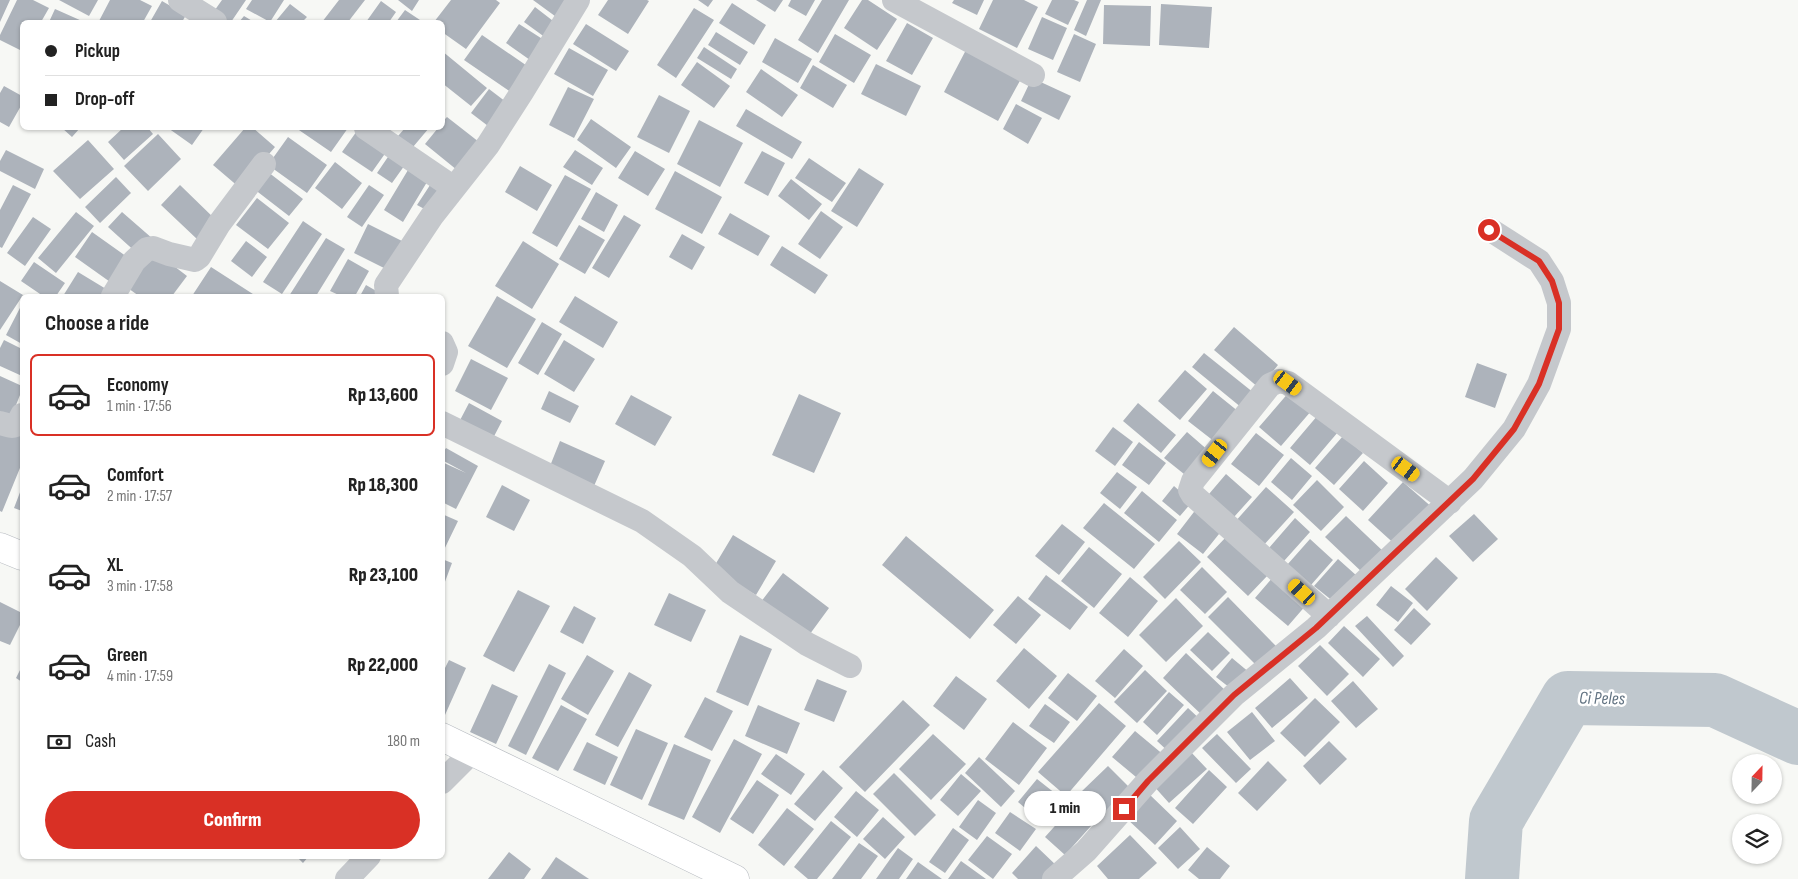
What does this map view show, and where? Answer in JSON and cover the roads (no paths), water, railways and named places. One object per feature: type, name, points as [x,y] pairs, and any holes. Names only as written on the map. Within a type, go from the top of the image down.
[{"type":"main road","points":[[0,547],[20,555]]},
{"type":"main road","points":[[445,738],[735,879]]},
{"type":"street","points":[[180,0],[211,20]]},
{"type":"street","points":[[387,294],[386,285],[432,216],[488,145],[578,0]]},
{"type":"street","points":[[894,0],[1033,75]]},
{"type":"street","points":[[369,130],[454,188]]},
{"type":"street","points":[[114,294],[134,261],[147,249],[153,248],[188,259],[195,260],[199,257],[219,224],[264,164]]},
{"type":"street","points":[[1054,879],[1086,851],[1148,781],[1234,695],[1329,616],[1450,502],[1473,479],[1514,429],[1539,384],[1559,329],[1559,303],[1552,281],[1539,261],[1489,230]]},
{"type":"street","points":[[1329,616],[1193,495],[1190,490],[1193,481],[1270,385],[1279,381],[1288,383],[1450,502]]},
{"type":"street","points":[[0,423],[12,427],[15,426],[20,418]]},
{"type":"street","points":[[445,423],[642,521],[692,556],[730,592],[806,644],[850,666]]},
{"type":"street","points":[[445,779],[473,751]]},
{"type":"street","points":[[347,879],[367,859]]},
{"type":"waterway","name":"Ci Peles","points":[[1492,879],[1496,821],[1568,698],[1715,700],[1798,738]]}]
